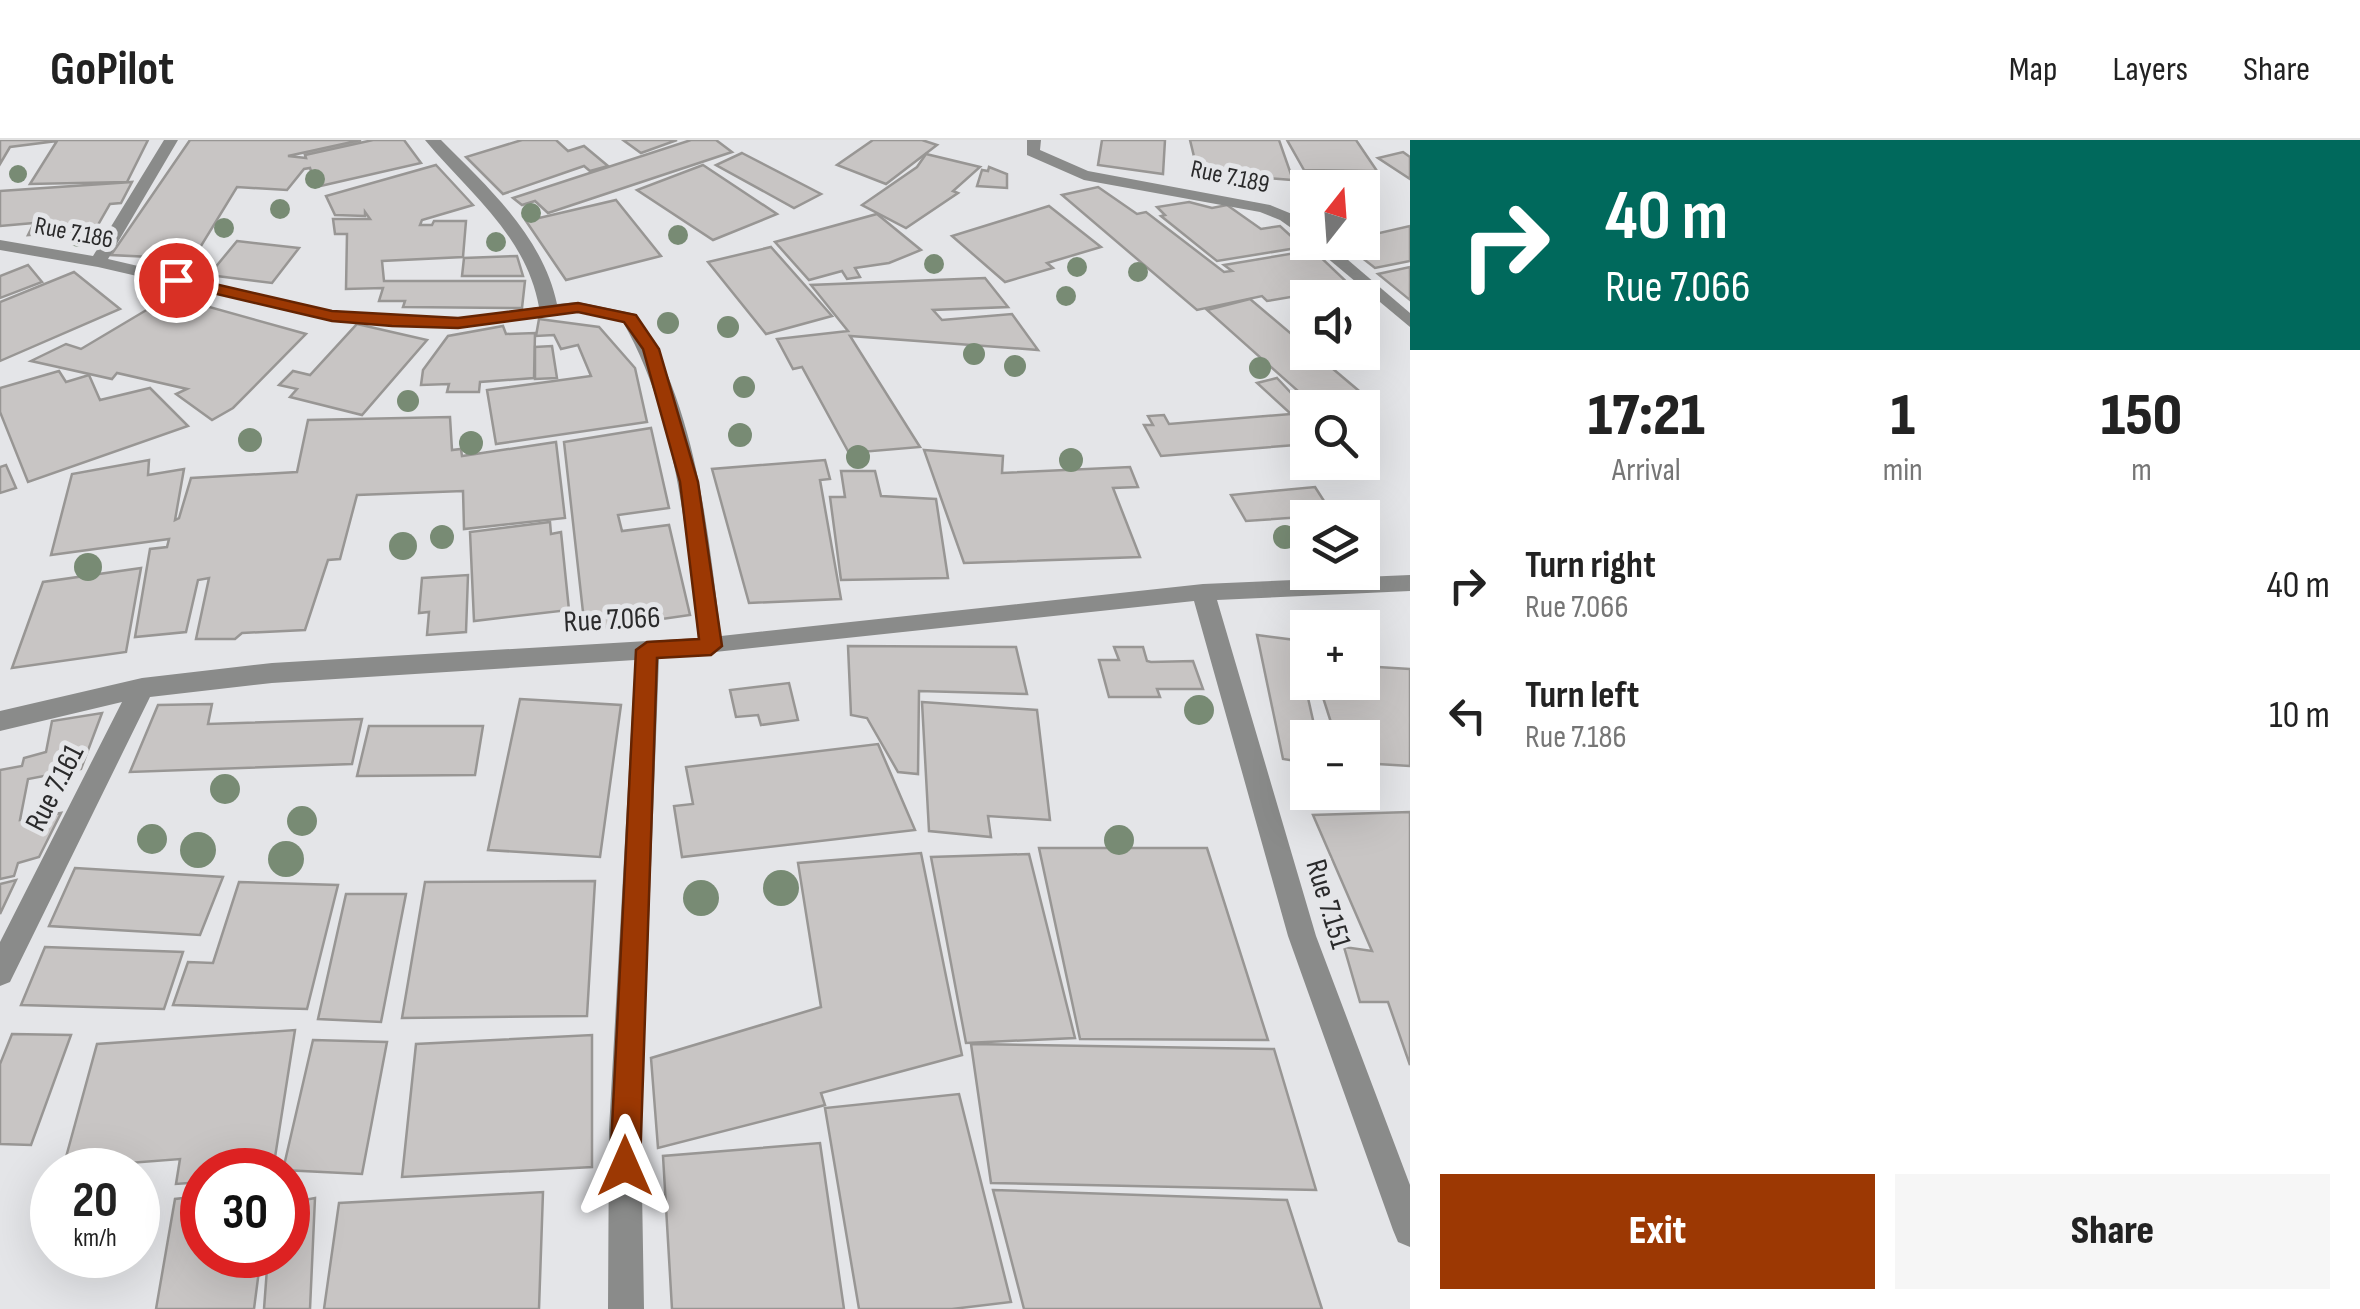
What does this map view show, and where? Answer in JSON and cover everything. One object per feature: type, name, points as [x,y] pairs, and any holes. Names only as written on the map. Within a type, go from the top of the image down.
[{"type":"street","points":[[98,262],[171,140]]},
{"type":"street","points":[[432,140],[483,194],[534,260],[547,285],[549,310]]},
{"type":"street","name":"Rue 7.189","points":[[1034,140],[1032,152],[1084,176],[1264,208],[1290,220]]},
{"type":"street","name":"Rue 7.186","points":[[0,245],[98,262],[332,316],[458,323],[578,308],[630,318],[651,349],[689,482],[711,646]]},
{"type":"street","points":[[1337,260],[1410,322]]},
{"type":"street","name":"Rue 7.066","points":[[0,721],[142,688],[272,673],[711,646],[1203,592],[1410,583]]},
{"type":"street","name":"Rue 7.151","points":[[1203,592],[1302,936],[1410,1230]]},
{"type":"street","points":[[626,1309],[625,1130],[647,650]]},
{"type":"street","name":"Rue 7.161","points":[[0,972],[142,688]]},
{"type":"building","points":[[0,140],[148,140],[127,182],[30,184],[57,141],[10,147],[0,164]]},
{"type":"building","points":[[190,140],[361,140],[288,156],[306,158],[305,155],[373,140],[404,140],[421,163],[316,187],[310,168],[304,169],[287,190],[237,187],[193,259],[111,255]]},
{"type":"building","points":[[522,140],[556,140],[568,151],[584,146],[608,166],[590,171],[584,166],[503,194],[466,157]]},
{"type":"building","points":[[623,140],[677,140],[641,153]]},
{"type":"building","points":[[691,140],[716,140],[732,152],[548,213],[535,201],[522,205],[513,198]]},
{"type":"building","points":[[873,140],[922,140],[937,145],[886,184],[837,165]]},
{"type":"building","points":[[1102,140],[1165,140],[1163,174],[1098,165]]},
{"type":"building","points":[[1190,140],[1279,140],[1290,180],[1198,173]]},
{"type":"building","points":[[1287,140],[1356,140],[1376,170],[1304,170]]},
{"type":"building","points":[[1403,152],[1410,157],[1410,179],[1378,158]]},
{"type":"building","points":[[742,153],[821,194],[794,208],[716,165]]},
{"type":"building","points":[[926,154],[980,167],[953,191],[958,193],[906,228],[862,205],[917,167]]},
{"type":"building","points":[[436,165],[473,205],[422,220],[420,225],[466,221],[463,257],[382,261],[384,281],[525,281],[522,308],[403,307],[405,301],[379,301],[383,288],[346,289],[347,234],[335,234],[333,219],[370,219],[365,212],[365,216],[335,215],[326,196]]},
{"type":"building","points":[[703,165],[777,214],[713,240],[637,190]]},
{"type":"building","points":[[989,167],[1007,174],[1007,188],[977,186],[982,170],[988,171]]},
{"type":"building","points":[[132,182],[121,203],[110,204],[95,230],[28,235],[34,223],[0,226],[0,191]]},
{"type":"building","points":[[1098,187],[1137,214],[1146,212],[1224,272],[1232,271],[1224,265],[1290,254],[1290,260],[1324,260],[1345,280],[1290,280],[1290,297],[1267,301],[1262,296],[1197,310],[1062,195]]},
{"type":"building","points":[[616,200],[661,256],[566,280],[526,221]]},
{"type":"building","points":[[1189,202],[1212,208],[1227,205],[1261,229],[1280,226],[1290,235],[1290,249],[1217,261],[1161,216],[1165,215],[1157,207]]},
{"type":"building","points":[[1049,206],[1101,247],[1047,263],[1053,268],[1005,282],[952,236]]},
{"type":"building","points":[[877,214],[921,250],[889,263],[855,268],[860,277],[847,279],[842,271],[809,280],[775,242]]},
{"type":"building","points":[[1410,226],[1410,261],[1375,268],[1365,260],[1380,260],[1380,233]]},
{"type":"building","points":[[237,241],[299,248],[272,283],[209,275]]},
{"type":"building","points":[[771,247],[832,316],[766,334],[708,262]]},
{"type":"building","points":[[517,256],[523,276],[462,276],[464,258]]},
{"type":"building","points":[[28,265],[42,282],[0,298],[0,276]]},
{"type":"building","points":[[1410,267],[1410,300],[1378,274]]},
{"type":"building","points":[[74,272],[120,309],[0,361],[0,302]]},
{"type":"building","points":[[985,278],[1008,307],[933,310],[942,320],[1012,314],[1038,350],[850,336],[920,447],[849,453],[802,367],[793,369],[777,339],[848,331],[811,285]]},
{"type":"building","points":[[170,296],[306,334],[233,408],[212,420],[176,394],[187,389],[117,373],[112,379],[31,361],[66,344],[81,349]]},
{"type":"building","points":[[1250,299],[1290,333],[1290,370],[1334,370],[1358,390],[1297,390],[1207,310]]},
{"type":"building","points":[[539,319],[599,327],[635,368],[647,422],[496,444],[487,390],[591,376],[578,345],[561,349],[554,335],[536,336]]},
{"type":"building","points":[[357,324],[427,340],[362,415],[290,397],[297,389],[279,385],[293,371],[310,375]]},
{"type":"building","points":[[503,326],[506,334],[535,333],[534,378],[480,382],[479,392],[447,392],[449,384],[421,385],[423,370],[448,336]]},
{"type":"building","points":[[552,346],[557,378],[535,379],[535,347]]},
{"type":"building","points":[[59,371],[66,382],[89,375],[100,400],[150,388],[188,426],[28,482],[0,412],[0,388]]},
{"type":"building","points":[[1277,378],[1290,392],[1290,413],[1257,383]]},
{"type":"building","points":[[1290,414],[1290,445],[1161,456],[1144,425],[1153,425],[1148,416],[1164,415],[1169,424]]},
{"type":"building","points":[[450,417],[452,450],[461,449],[462,456],[556,442],[565,518],[464,529],[463,491],[357,495],[340,559],[328,560],[305,630],[242,633],[235,639],[196,639],[209,578],[198,580],[186,632],[135,637],[150,549],[167,547],[169,539],[51,555],[72,474],[149,460],[148,475],[184,469],[175,520],[179,518],[191,478],[297,472],[308,420]]},
{"type":"building","points":[[651,428],[669,508],[618,515],[622,531],[669,525],[690,615],[585,630],[564,442]]},
{"type":"building","points":[[924,450],[1003,456],[1002,473],[1130,467],[1138,487],[1113,488],[1140,557],[964,563]]},
{"type":"building","points":[[825,460],[830,479],[820,480],[841,599],[749,603],[712,469]]},
{"type":"building","points":[[6,465],[16,488],[0,493],[0,467]]},
{"type":"building","points":[[841,471],[875,471],[881,496],[936,499],[948,578],[841,580],[830,497],[845,497]]},
{"type":"building","points":[[1315,487],[1323,500],[1290,500],[1290,518],[1246,521],[1231,495]]},
{"type":"building","points":[[550,522],[551,534],[561,532],[569,610],[474,621],[470,532]]},
{"type":"building","points":[[141,568],[126,652],[12,668],[43,582]]},
{"type":"building","points":[[468,575],[466,632],[427,635],[429,612],[419,613],[422,578]]},
{"type":"building","points":[[1257,635],[1290,639],[1290,700],[1308,700],[1313,720],[1290,720],[1290,760],[1283,759]]},
{"type":"building","points":[[848,646],[1016,647],[1027,694],[919,691],[918,774],[898,772],[867,718],[851,715]]},
{"type":"building","points":[[1114,647],[1143,647],[1147,661],[1151,662],[1193,661],[1203,689],[1157,689],[1160,697],[1109,697],[1099,660],[1119,660]]},
{"type":"building","points":[[1380,667],[1410,669],[1410,766],[1380,764],[1380,720],[1330,720],[1324,700],[1380,700]]},
{"type":"building","points":[[789,683],[798,720],[761,725],[758,715],[736,717],[730,690]]},
{"type":"building","points":[[520,699],[621,705],[600,857],[488,850]]},
{"type":"building","points":[[922,702],[1037,710],[1050,820],[988,816],[991,837],[929,831]]},
{"type":"building","points":[[212,704],[208,724],[362,719],[352,764],[130,772],[158,705]]},
{"type":"building","points":[[102,713],[81,769],[28,779],[20,820],[61,813],[39,857],[18,863],[14,876],[0,879],[0,770],[22,766],[24,758],[46,752],[52,721]]},
{"type":"building","points":[[369,726],[483,726],[475,775],[357,776]]},
{"type":"building","points":[[878,744],[915,830],[682,857],[674,806],[693,804],[686,767]]},
{"type":"building","points":[[1410,812],[1410,1065],[1388,1002],[1360,1002],[1344,947],[1372,951],[1313,815]]},
{"type":"building","points":[[1039,848],[1207,848],[1268,1040],[1080,1039]]},
{"type":"building","points":[[921,853],[962,1055],[821,1093],[825,1105],[658,1148],[651,1058],[821,1007],[798,863]]},
{"type":"building","points":[[1029,854],[1075,1038],[966,1043],[931,857]]},
{"type":"building","points":[[75,868],[223,877],[200,935],[49,926]]},
{"type":"building","points":[[16,880],[0,914],[0,884]]},
{"type":"building","points":[[595,881],[587,1016],[402,1018],[425,882]]},
{"type":"building","points":[[239,882],[338,885],[307,1009],[173,1005],[188,962],[213,963]]},
{"type":"building","points":[[346,894],[406,894],[381,1022],[318,1019]]},
{"type":"building","points":[[45,947],[183,952],[164,1009],[21,1005]]},
{"type":"building","points":[[295,1030],[276,1148],[180,1148],[180,1159],[160,1161],[160,1148],[68,1148],[97,1044]]},
{"type":"building","points":[[12,1034],[71,1035],[31,1145],[0,1144],[0,1064]]},
{"type":"building","points":[[592,1035],[592,1167],[402,1177],[416,1044]]},
{"type":"building","points":[[313,1040],[387,1042],[362,1174],[310,1171],[310,1148],[288,1148]]},
{"type":"building","points":[[971,1044],[1274,1049],[1316,1190],[991,1183]]},
{"type":"building","points":[[959,1094],[1011,1302],[952,1309],[859,1309],[825,1108]]},
{"type":"building","points":[[820,1143],[844,1309],[672,1309],[663,1156]]},
{"type":"building","points":[[993,1190],[1287,1200],[1322,1309],[1024,1309]]},
{"type":"building","points":[[543,1192],[539,1309],[324,1309],[339,1203]]},
{"type":"building","points":[[180,1198],[180,1278],[258,1278],[254,1309],[156,1309],[175,1199]]},
{"type":"building","points":[[315,1198],[310,1309],[264,1309],[266,1278],[310,1278],[310,1199]]},
{"type":"route","points":[[176,280],[332,316],[392,321],[458,323],[549,310],[604,310],[630,318],[651,349],[689,482],[711,646],[647,650],[625,1166]]}]
